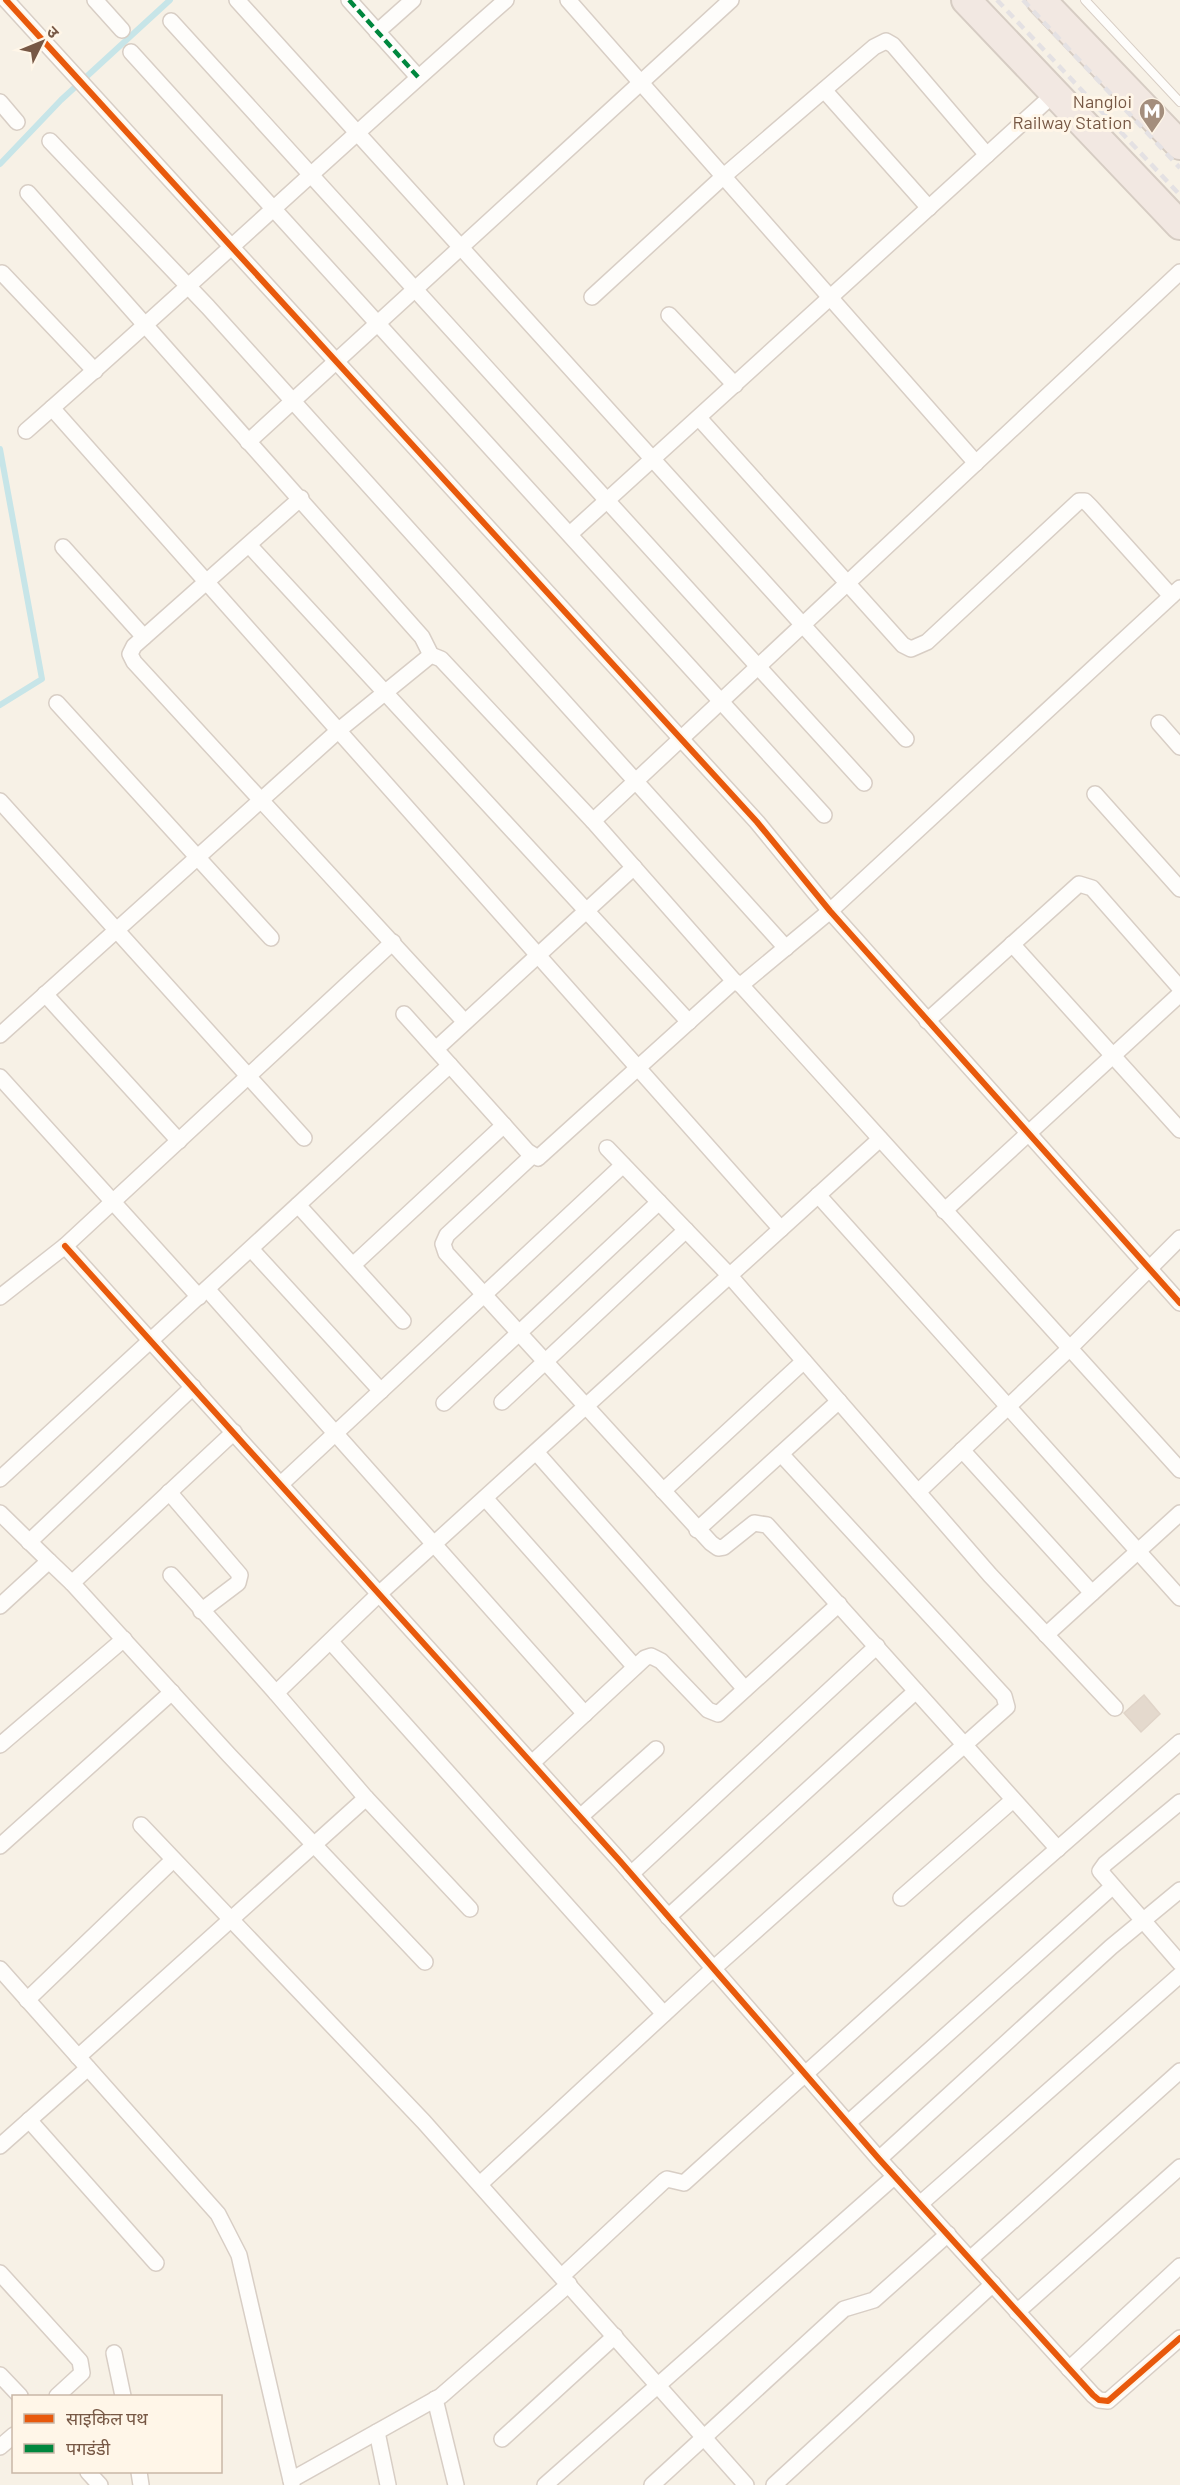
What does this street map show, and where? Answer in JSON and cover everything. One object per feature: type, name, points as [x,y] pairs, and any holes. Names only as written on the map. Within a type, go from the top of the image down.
[{"type":"highway","points":[[966,0],[1180,225]]},
{"type":"highway","points":[[1041,0],[1180,145]]},
{"type":"street","points":[[6,0],[338,360],[756,822],[830,911],[1180,1303]]},
{"type":"street","points":[[95,0],[122,30]]},
{"type":"street","points":[[237,0],[906,739]]},
{"type":"street","points":[[348,0],[418,77]]},
{"type":"street","points":[[377,32],[413,0]]},
{"type":"street","points":[[26,431],[233,247],[356,131],[506,0]]},
{"type":"street","points":[[568,0],[725,175],[976,463]]},
{"type":"street","points":[[248,442],[731,0]]},
{"type":"street","points":[[171,21],[864,783]]},
{"type":"street","points":[[592,297],[725,175],[874,47],[886,41],[893,45],[987,155]]},
{"type":"street","points":[[131,52],[824,815]]},
{"type":"street","points":[[824,90],[929,208]]},
{"type":"street","points":[[570,534],[654,460],[1054,93]]},
{"type":"street","points":[[0,102],[17,122]]},
{"type":"street","points":[[50,141],[294,400],[786,948]]},
{"type":"street","points":[[28,193],[145,327],[301,498],[422,637],[431,655],[441,659],[593,821],[737,983],[1180,1470]]},
{"type":"street","points":[[593,821],[1180,272]]},
{"type":"street","points":[[2,273],[95,371]]},
{"type":"street","points":[[669,315],[735,385]]},
{"type":"street","points":[[52,408],[781,1229]]},
{"type":"street","points":[[699,418],[903,645],[911,649],[919,648],[1072,505],[1085,501],[1176,592],[830,911],[786,948],[737,983],[689,1022],[543,1156],[532,1156],[447,1235],[443,1244],[446,1253],[697,1530],[718,1548],[724,1547],[754,1522],[767,1525],[1058,1849]]},
{"type":"street","points":[[301,498],[208,583],[134,646],[130,654],[134,662],[465,1021]]},
{"type":"street","points":[[249,545],[689,1022]]},
{"type":"street","points":[[63,547],[144,637]]},
{"type":"street","points":[[0,1035],[339,730],[431,655]]},
{"type":"street","points":[[57,703],[271,938]]},
{"type":"street","points":[[1159,723],[1180,747]]},
{"type":"street","points":[[1095,794],[1180,889]]},
{"type":"street","points":[[0,801],[304,1138]]},
{"type":"street","points":[[436,1049],[536,954],[634,867]]},
{"type":"street","points":[[927,1021],[1075,887],[1085,884],[1180,988]]},
{"type":"street","points":[[0,1296],[65,1246],[393,942]]},
{"type":"street","points":[[1012,944],[1114,1054],[1180,1130]]},
{"type":"street","points":[[944,1211],[1180,993]]},
{"type":"street","points":[[45,994],[179,1141]]},
{"type":"street","points":[[404,1014],[532,1156]]},
{"type":"street","points":[[0,1479],[450,1065]]},
{"type":"street","points":[[0,1077],[113,1202],[337,1432],[585,1714]]},
{"type":"street","points":[[353,1265],[504,1125]]},
{"type":"street","points":[[276,1693],[380,1593],[880,1138]]},
{"type":"street","points":[[607,1148],[730,1275],[918,1492],[1115,1708]]},
{"type":"street","points":[[281,1484],[623,1165]]},
{"type":"street","points":[[818,1195],[1180,1598]]},
{"type":"street","points":[[444,1403],[659,1202]]},
{"type":"street","points":[[298,1205],[403,1321]]},
{"type":"street","points":[[502,1402],[686,1230]]},
{"type":"street","points":[[918,1492],[1069,1349],[1180,1238]]},
{"type":"street","points":[[65,1246],[380,1593],[714,1968],[879,2159],[1093,2395],[1099,2400],[1108,2401],[1180,2338]]},
{"type":"street","points":[[251,1249],[381,1391]]},
{"type":"street","points":[[663,1491],[804,1361]]},
{"type":"street","points":[[29,1542],[193,1387]]},
{"type":"street","points":[[697,1530],[839,1401]]},
{"type":"street","points":[[72,1583],[234,1432]]},
{"type":"street","points":[[962,1450],[1092,1593]]},
{"type":"street","points":[[536,1452],[746,1689]]},
{"type":"street","points":[[480,2184],[714,1968],[1007,1707],[1004,1696],[781,1454]]},
{"type":"street","points":[[169,1492],[240,1575],[238,1583],[201,1611]]},
{"type":"street","points":[[485,1498],[635,1667]]},
{"type":"street","points":[[0,1513],[72,1583],[425,1962]]},
{"type":"street","points":[[1046,1635],[1180,1513]]},
{"type":"street","points":[[0,1606],[49,1561]]},
{"type":"street","points":[[171,1575],[366,1798],[470,1909]]},
{"type":"street","points":[[532,1763],[645,1658],[656,1657],[712,1713],[721,1712],[839,1604]]},
{"type":"street","points":[[0,1745],[124,1639]]},
{"type":"street","points":[[331,1642],[664,2014]]},
{"type":"street","points":[[631,1874],[877,1646]]},
{"type":"street","points":[[669,1917],[916,1691]]},
{"type":"street","points":[[0,1846],[172,1692]]},
{"type":"street","points":[[0,1969],[218,2214],[230,2232],[245,2277],[291,2483],[435,2399],[565,2280],[664,2181],[667,2179],[684,2184],[1180,1742]]},
{"type":"street","points":[[580,1817],[656,1749]]},
{"type":"street","points":[[0,2146],[229,1921],[366,1798]]},
{"type":"street","points":[[901,1898],[1013,1800]]},
{"type":"street","points":[[1180,1802],[1102,1867],[1103,1877],[1180,1963]]},
{"type":"street","points":[[141,1825],[229,1921],[424,2122],[746,2485]]},
{"type":"street","points":[[27,2000],[173,1860]]},
{"type":"street","points":[[848,2122],[1112,1887]]},
{"type":"street","points":[[879,2159],[1143,1920],[1180,1890]]},
{"type":"street","points":[[920,2204],[1180,1975]]},
{"type":"street","points":[[970,2259],[1180,2071]]},
{"type":"street","points":[[29,2120],[156,2263]]},
{"type":"street","points":[[1017,2312],[1180,2167]]},
{"type":"street","points":[[545,2485],[895,2176]]},
{"type":"street","points":[[651,2485],[844,2309],[874,2300],[948,2234]]},
{"type":"street","points":[[1069,2369],[1180,2266]]},
{"type":"street","points":[[0,2273],[83,2367],[82,2373],[59,2395]]},
{"type":"street","points":[[774,2485],[993,2284]]},
{"type":"street","points":[[502,2439],[615,2337]]},
{"type":"street","points":[[114,2353],[123,2395]]},
{"type":"street","points":[[0,2375],[18,2395]]},
{"type":"street","points":[[435,2399],[456,2485]]},
{"type":"street","points":[[377,2432],[388,2485]]},
{"type":"street","points":[[0,2447],[12,2437]]},
{"type":"street","points":[[89,2473],[100,2485]]},
{"type":"lane","points":[[1086,0],[1180,102]]},
{"type":"building","points":[[1144,1695],[1160,1714],[1141,1732],[1124,1713]]},
{"type":"waterway","points":[[0,164],[61,100],[170,0]]},
{"type":"waterway","points":[[0,449],[42,679],[0,705]]},
{"type":"railway","points":[[997,0],[1180,195]]},
{"type":"railway","points":[[1023,0],[1180,168]]},
{"type":"marked path","points":[[349,0],[418,77]]},
{"type":"cycle path","points":[[6,0],[757,822],[830,911],[1180,1303]]},
{"type":"cycle path","points":[[65,1246],[620,1861],[879,2159],[1093,2395],[1099,2400],[1108,2401],[1180,2338]]},
{"type":"place","name":"Nangloi Railway Station","points":[[1152,134]]}]
